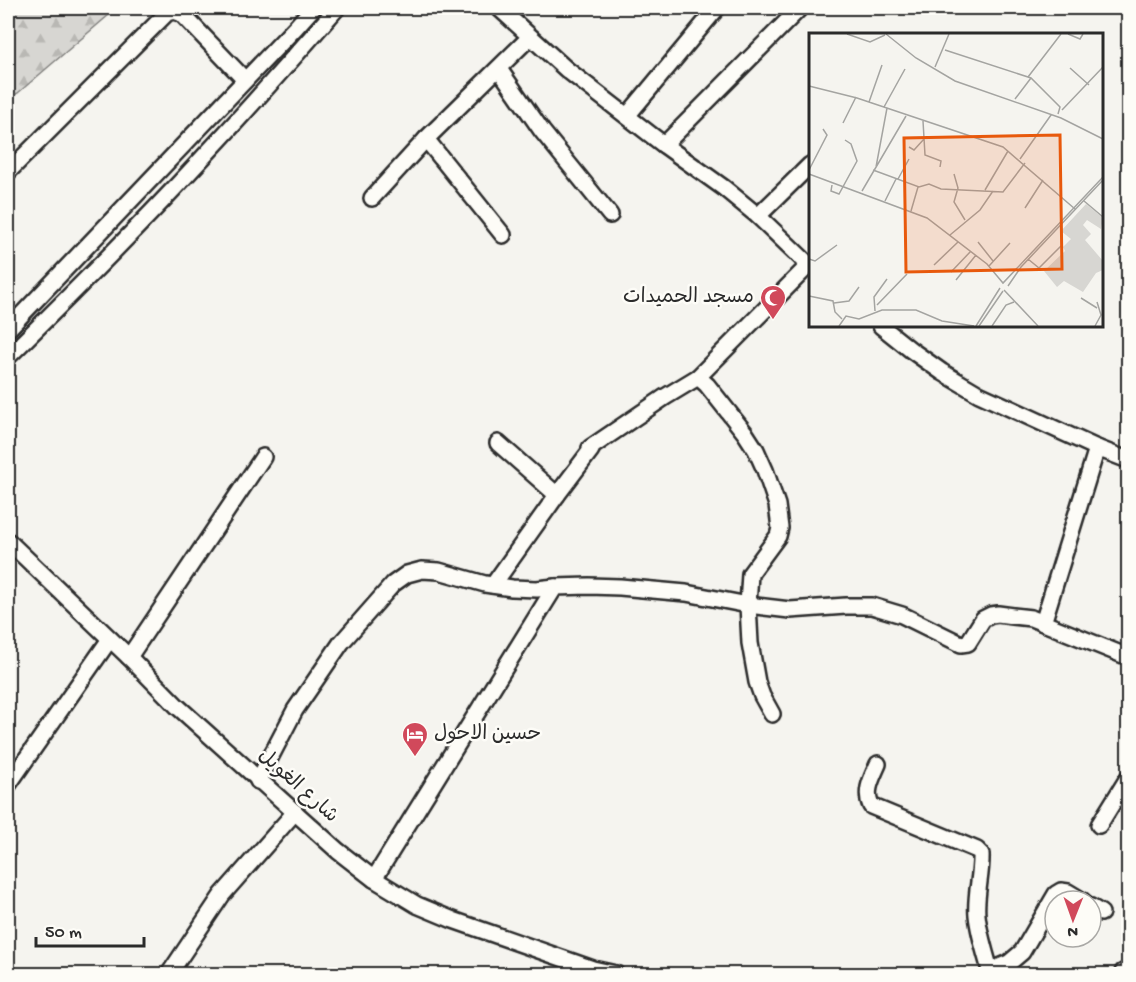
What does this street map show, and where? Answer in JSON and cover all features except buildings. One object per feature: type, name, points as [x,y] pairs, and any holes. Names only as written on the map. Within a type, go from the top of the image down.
[{"type":"street","points":[[8,329],[312,8]]},
{"type":"street","points":[[8,357],[106,260],[209,152],[337,8]]},
{"type":"street","points":[[627,116],[717,8]]},
{"type":"street","points":[[664,145],[800,8]]},
{"type":"street","points":[[8,172],[167,13],[174,10],[182,15],[245,80]]},
{"type":"street","points":[[504,10],[566,69],[724,188],[758,216],[809,265]]},
{"type":"street","points":[[372,198],[426,139],[530,37]]},
{"type":"street","points":[[499,69],[542,131],[610,215]]},
{"type":"street","points":[[426,139],[503,235]]},
{"type":"street","points":[[758,216],[809,166]]},
{"type":"street","points":[[493,585],[556,495],[591,450],[590,448],[698,377],[809,267]]},
{"type":"street","points":[[881,327],[942,372],[979,394],[1128,460]]},
{"type":"street","points":[[698,377],[707,385],[756,450],[777,505],[780,528],[778,536],[750,574],[748,605],[750,643],[757,682],[772,714]]},
{"type":"street","points":[[498,443],[556,495]]},
{"type":"street","points":[[1043,623],[1097,448]]},
{"type":"street","points":[[129,657],[263,457]]},
{"type":"street","name":"شارع الغويل","points":[[8,542],[258,781],[338,851],[374,879],[417,905],[453,920],[616,975]]},
{"type":"street","points":[[258,781],[295,711],[341,643],[393,584],[407,574],[422,570],[439,571],[512,588],[620,587],[686,594],[790,610],[872,606],[902,615],[957,643],[965,644],[971,640],[983,619],[992,615],[1031,618],[1128,657]]},
{"type":"street","points":[[374,879],[555,587]]},
{"type":"street","points":[[8,785],[110,639]]},
{"type":"street","points":[[878,764],[868,787],[868,798],[872,806],[977,850],[981,854],[977,914],[991,973],[1009,963],[1022,952],[1043,916]]},
{"type":"street","points":[[1099,825],[1128,778]]},
{"type":"street","points":[[169,975],[222,895],[295,812]]},
{"type":"green space","points":[[8,8],[117,8],[18,93],[8,99]]},
{"type":"place","name":"مسجد الحميدات","points":[[773,321]]},
{"type":"place","name":"حسين الاحول","points":[[415,758]]}]
